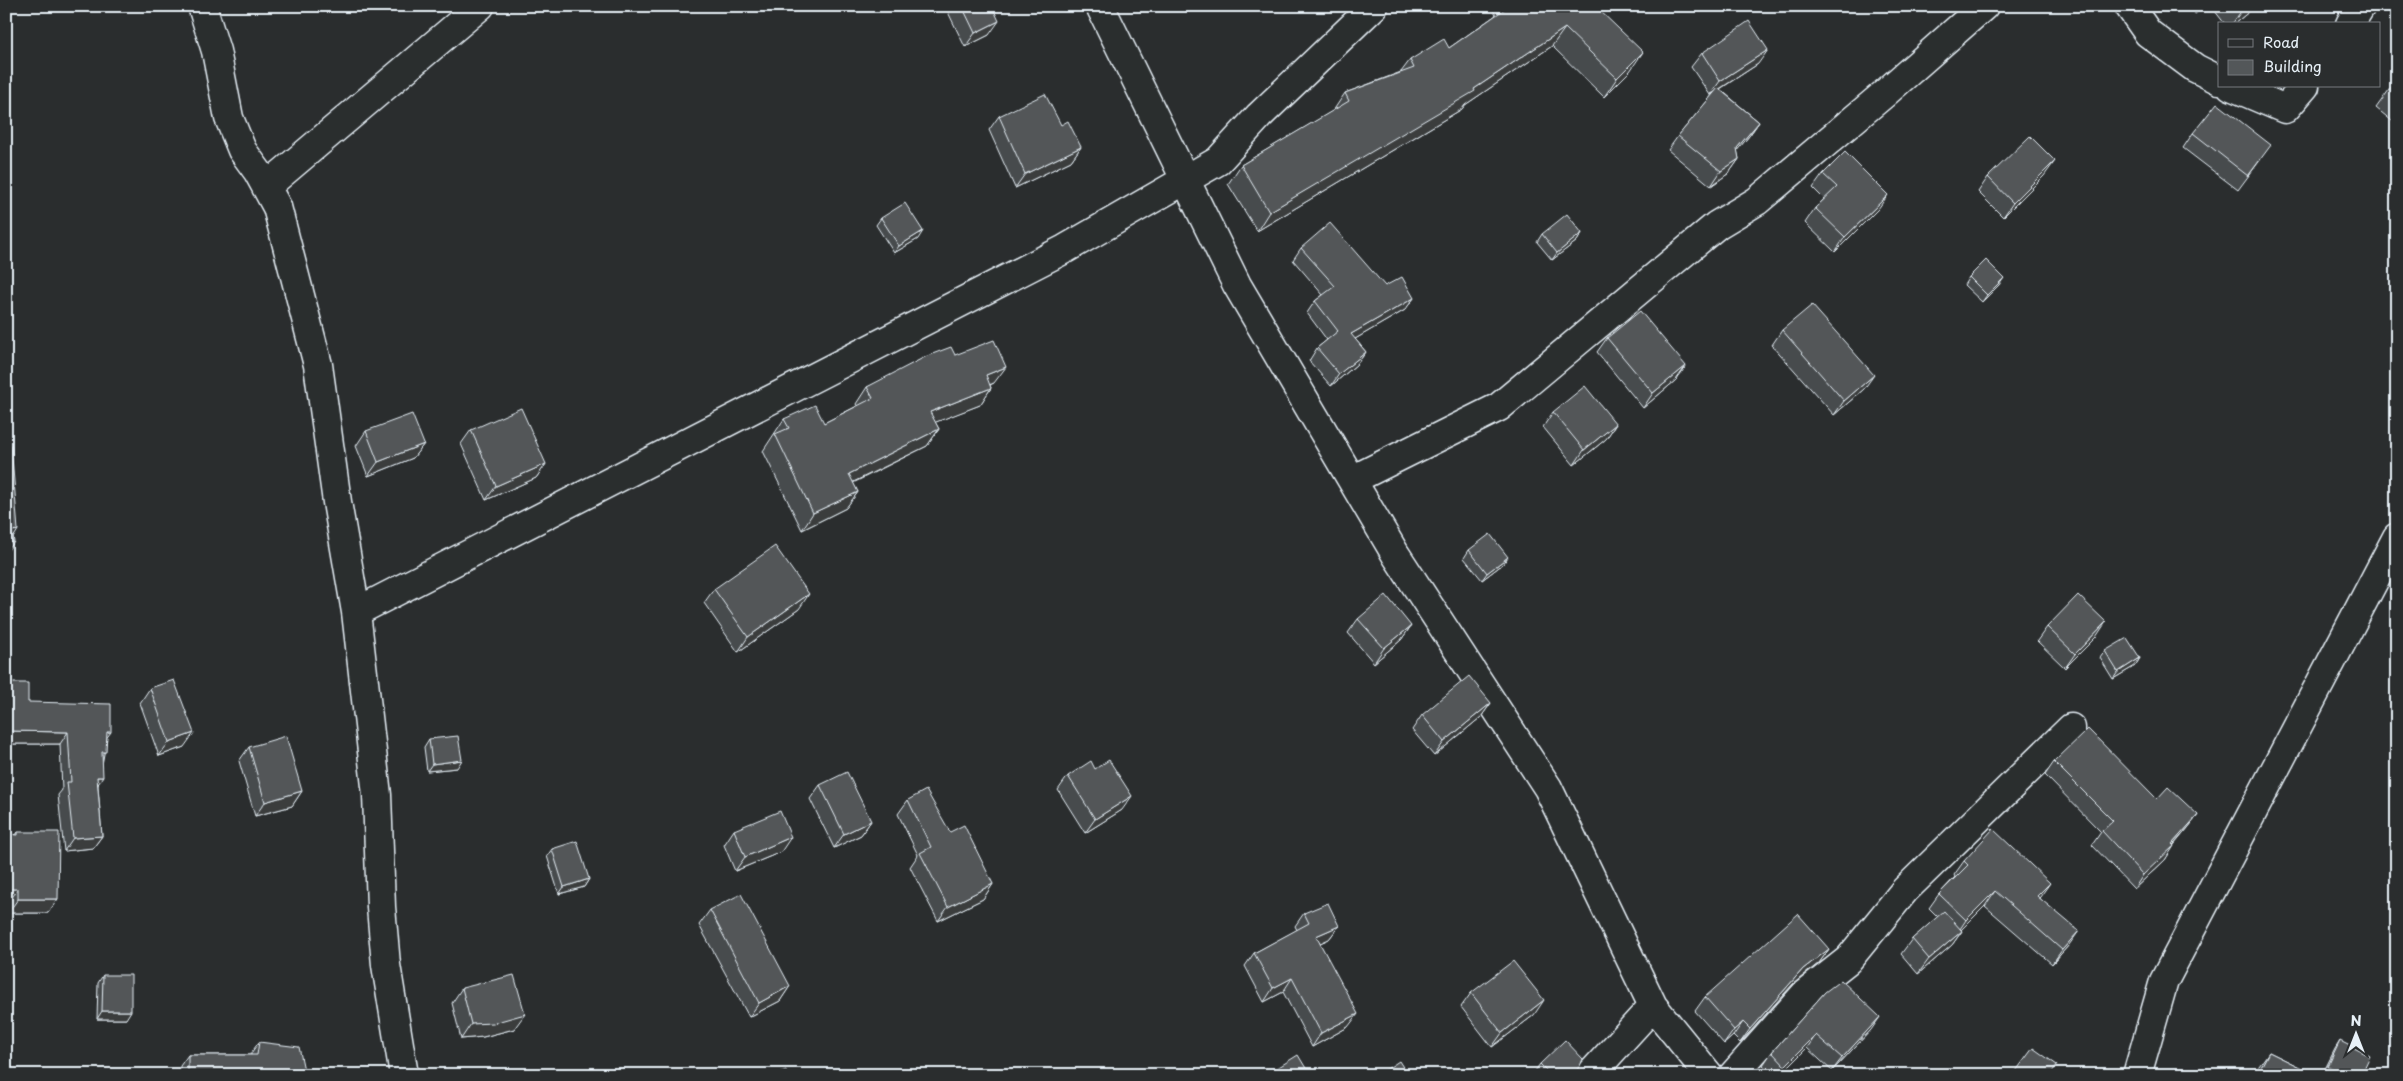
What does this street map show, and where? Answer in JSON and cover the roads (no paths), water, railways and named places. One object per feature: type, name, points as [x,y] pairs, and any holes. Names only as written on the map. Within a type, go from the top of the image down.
[{"type":"street","points":[[202,6],[216,51],[229,118],[242,150],[277,207],[318,365],[337,502],[356,612],[377,795],[381,907],[386,965],[404,1075]]},
{"type":"street","points":[[266,187],[480,6]]},
{"type":"street","points":[[1100,6],[1237,284],[1396,555],[1548,788],[1653,1006],[1709,1075]]},
{"type":"street","points":[[356,612],[1065,249],[1218,161],[1259,116],[1374,6]]},
{"type":"street","points":[[1352,480],[1499,406],[1717,225],[1757,201],[1884,94],[1984,6]]},
{"type":"street","points":[[2129,6],[2148,33],[2195,68],[2218,80]]},
{"type":"street","points":[[2351,22],[2361,6]]},
{"type":"street","points":[[2236,88],[2285,109],[2303,88]]},
{"type":"street","points":[[2137,1075],[2164,981],[2397,537]]},
{"type":"street","points":[[1733,1075],[1805,994],[1848,960],[1905,890],[2070,728]]},
{"type":"street","points":[[1590,1075],[1653,1006]]}]
